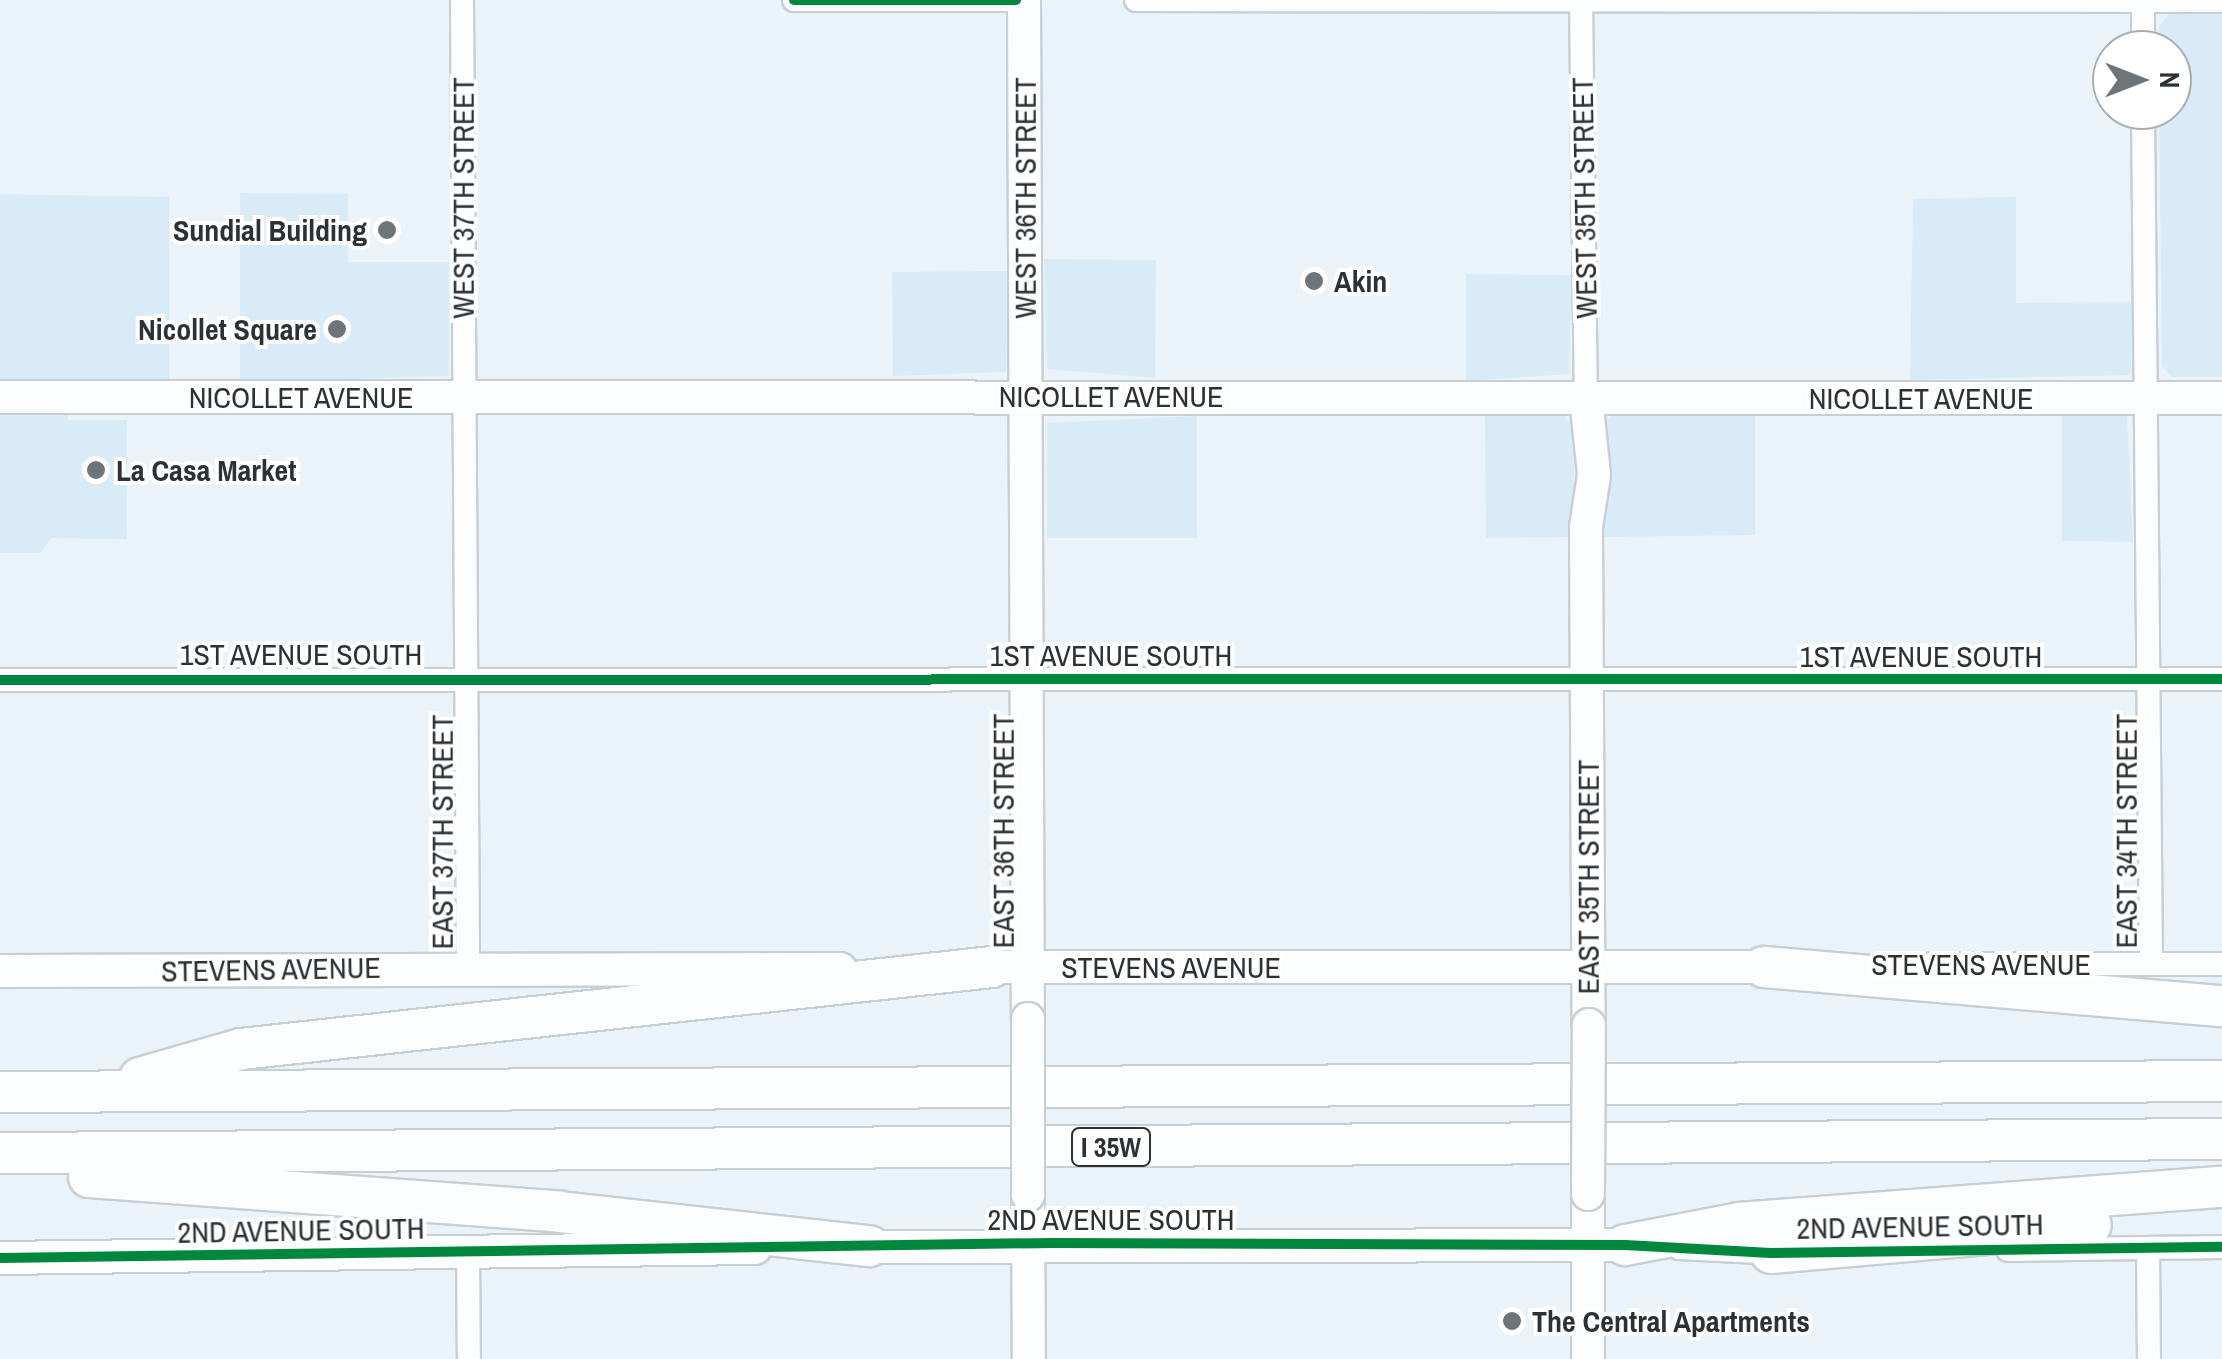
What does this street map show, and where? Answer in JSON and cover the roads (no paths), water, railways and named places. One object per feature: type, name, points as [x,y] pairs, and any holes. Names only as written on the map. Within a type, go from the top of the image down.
[{"type":"highway","points":[[89,1092],[242,1048],[1010,967]]},
{"type":"highway","points":[[1764,967],[2222,1006]]},
{"type":"highway","name":"I 35W","points":[[0,1092],[2222,1081]]},
{"type":"highway","name":"I 35W","points":[[0,1153],[2222,1140]]},
{"type":"highway","points":[[0,1170],[542,1211],[868,1246]]},
{"type":"highway","points":[[1606,1247],[1739,1223],[2222,1188]]},
{"type":"highway","points":[[1771,1253],[2222,1213]]},
{"type":"street","name":"WEST 37TH STREET","points":[[462,0],[464,396]]},
{"type":"street","points":[[794,0],[1016,0]]},
{"type":"street","name":"WEST 36TH STREET","points":[[1024,0],[1025,395]]},
{"type":"street","points":[[1136,0],[2222,2]]},
{"type":"street","name":"WEST 35TH STREET","points":[[1576,397],[1581,0]]},
{"type":"street","points":[[2142,30],[2143,1]]},
{"type":"street","name":"EAST 34TH STREET","points":[[2142,130],[2151,964]]},
{"type":"street","name":"EAST 36TH STREET","points":[[1025,395],[1027,679],[1010,967],[1028,1018],[1029,1359]]},
{"type":"street","name":"EAST 37TH STREET","points":[[464,396],[468,966]]},
{"type":"street","name":"EAST 35TH STREET","points":[[1576,397],[1577,507],[1586,527],[1588,1194],[1606,1247],[1588,1359]]},
{"type":"street","name":"NICOLLET AVENUE","points":[[0,398],[2222,398]]},
{"type":"street","name":"1ST AVENUE SOUTH","points":[[0,680],[1586,683],[2222,679]]},
{"type":"street","name":"STEVENS AVENUE","points":[[0,971],[468,966],[2222,964]]},
{"type":"street","name":"2ND AVENUE SOUTH","points":[[0,1258],[1030,1243],[1606,1247],[1771,1253],[2222,1248]]},
{"type":"street","points":[[2148,1248],[2149,1359]]},
{"type":"street","points":[[468,1254],[469,1359]]},
{"type":"place","name":"Sundial Building","points":[[387,230]]},
{"type":"place","name":"Akin","points":[[1314,281]]},
{"type":"place","name":"Nicollet Square","points":[[337,329]]},
{"type":"place","name":"La Casa Market","points":[[96,470]]},
{"type":"place","name":"The Central Apartments","points":[[1512,1321]]}]
